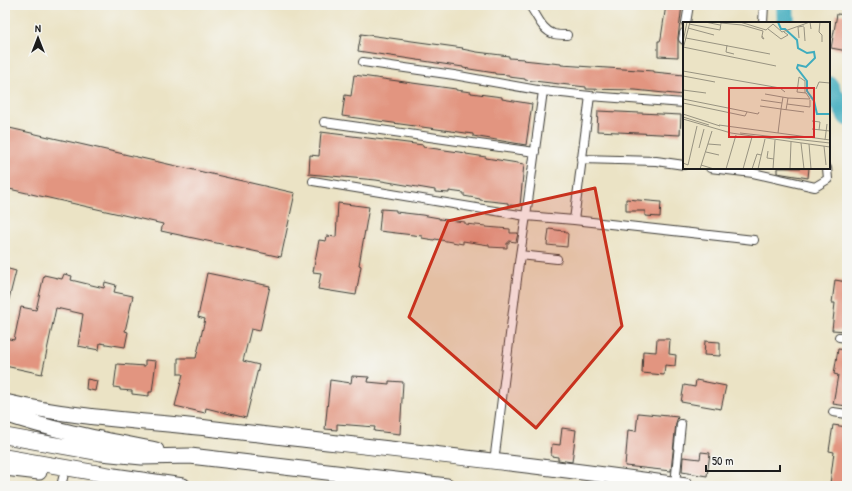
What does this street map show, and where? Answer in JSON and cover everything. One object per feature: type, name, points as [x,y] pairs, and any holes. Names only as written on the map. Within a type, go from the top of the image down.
[{"type":"highway","points":[[5,402],[88,417],[217,429],[681,485]]},
{"type":"highway","points":[[5,414],[31,423],[82,435],[190,456],[447,486]]},
{"type":"highway","points":[[5,436],[101,453],[142,457],[190,456]]},
{"type":"highway","points":[[5,457],[114,476],[183,486]]},
{"type":"highway","points":[[5,468],[63,480],[114,476]]},
{"type":"street","points":[[529,5],[542,25],[550,32],[554,34],[568,35]]},
{"type":"street","points":[[686,22],[689,5]]},
{"type":"street","points":[[763,22],[764,5]]},
{"type":"street","points":[[363,62],[454,75],[543,91],[683,103]]},
{"type":"street","points":[[494,462],[520,255],[543,91]]},
{"type":"street","points":[[574,220],[590,96]]},
{"type":"street","points":[[324,122],[535,152]]},
{"type":"street","points":[[581,159],[656,161],[683,165]]},
{"type":"street","points":[[719,169],[753,173],[815,187],[828,178],[827,169]]},
{"type":"street","points":[[313,182],[526,216],[754,240]]},
{"type":"street","points":[[520,255],[558,259]]},
{"type":"street","points":[[833,412],[847,414]]},
{"type":"street","points":[[681,424],[681,485]]},
{"type":"highlighted area","points":[[595,188],[622,326],[536,428],[409,317],[448,221]]},
{"type":"building","points":[[666,5],[682,5],[678,38],[678,57],[658,56],[658,41],[660,41],[661,38]]},
{"type":"building","points":[[837,14],[847,15],[847,51],[831,48]]},
{"type":"building","points":[[361,34],[463,48],[462,49],[477,52],[509,56],[509,58],[561,65],[654,71],[683,75],[683,95],[635,90],[586,89],[586,87],[525,80],[509,77],[509,75],[495,74],[463,67],[358,51]]},
{"type":"building","points":[[354,75],[456,89],[532,104],[526,145],[473,136],[473,134],[342,116],[345,95],[351,96]]},
{"type":"building","points":[[598,111],[681,115],[680,135],[597,131]]},
{"type":"building","points":[[5,127],[295,193],[281,257],[161,231],[163,224],[5,188]]},
{"type":"building","points":[[321,132],[423,145],[423,147],[466,153],[524,164],[520,206],[480,200],[464,196],[464,193],[449,191],[449,193],[435,192],[435,190],[376,180],[309,174],[310,155],[319,156]]},
{"type":"building","points":[[777,169],[809,169],[808,178],[777,173]]},
{"type":"building","points":[[626,199],[661,202],[660,217],[645,216],[645,211],[626,211]]},
{"type":"building","points":[[338,203],[369,207],[359,265],[361,266],[356,295],[318,289],[321,273],[313,272],[319,240],[326,241],[327,236],[336,237]]},
{"type":"building","points":[[381,209],[396,210],[396,212],[465,222],[465,224],[510,229],[510,233],[518,233],[516,242],[509,241],[509,243],[507,243],[507,248],[489,247],[489,245],[463,241],[463,244],[422,238],[422,236],[379,231]]},
{"type":"building","points":[[549,229],[564,231],[568,234],[567,247],[547,245]]},
{"type":"building","points":[[5,268],[16,271],[8,303],[5,303]]},
{"type":"building","points":[[207,273],[270,286],[260,331],[251,329],[243,361],[259,365],[246,418],[206,408],[205,413],[175,406],[183,374],[178,374],[178,358],[196,358],[205,319],[198,317]]},
{"type":"building","points":[[64,274],[72,276],[71,280],[104,288],[105,282],[116,285],[114,292],[133,296],[125,331],[128,332],[125,347],[100,343],[99,350],[78,346],[83,314],[56,308],[42,374],[5,366],[5,338],[14,340],[21,307],[36,310],[44,275],[62,279]]},
{"type":"building","points":[[835,280],[847,282],[847,331],[832,330],[835,303],[832,303]]},
{"type":"building","points":[[657,339],[670,339],[669,354],[676,355],[675,366],[665,365],[664,375],[642,373],[643,351],[656,352]]},
{"type":"building","points":[[705,341],[720,342],[720,356],[704,355]]},
{"type":"building","points":[[838,349],[847,350],[847,406],[833,404],[838,375],[834,374]]},
{"type":"building","points":[[145,360],[156,361],[152,392],[149,392],[149,396],[132,394],[132,391],[120,390],[120,388],[114,387],[117,364],[145,366]]},
{"type":"building","points":[[352,376],[369,377],[368,382],[389,384],[389,381],[403,382],[400,434],[374,431],[375,427],[337,424],[337,430],[325,429],[330,380],[351,383]]},
{"type":"building","points":[[87,379],[97,381],[95,391],[86,389]]},
{"type":"building","points":[[696,380],[726,386],[721,409],[681,402],[684,385],[695,387]]},
{"type":"building","points":[[638,413],[678,417],[676,423],[671,471],[625,466],[628,430],[636,431]]},
{"type":"building","points":[[833,425],[847,427],[847,486],[830,484],[834,452],[829,451]]},
{"type":"building","points":[[562,428],[576,430],[572,462],[558,460],[558,457],[551,456],[552,444],[560,445]]},
{"type":"building","points":[[701,452],[710,453],[707,476],[682,472],[683,457],[700,459]]},
{"type":"waterway","points":[[785,5],[786,22]]},
{"type":"waterway","points":[[830,87],[847,117]]}]
